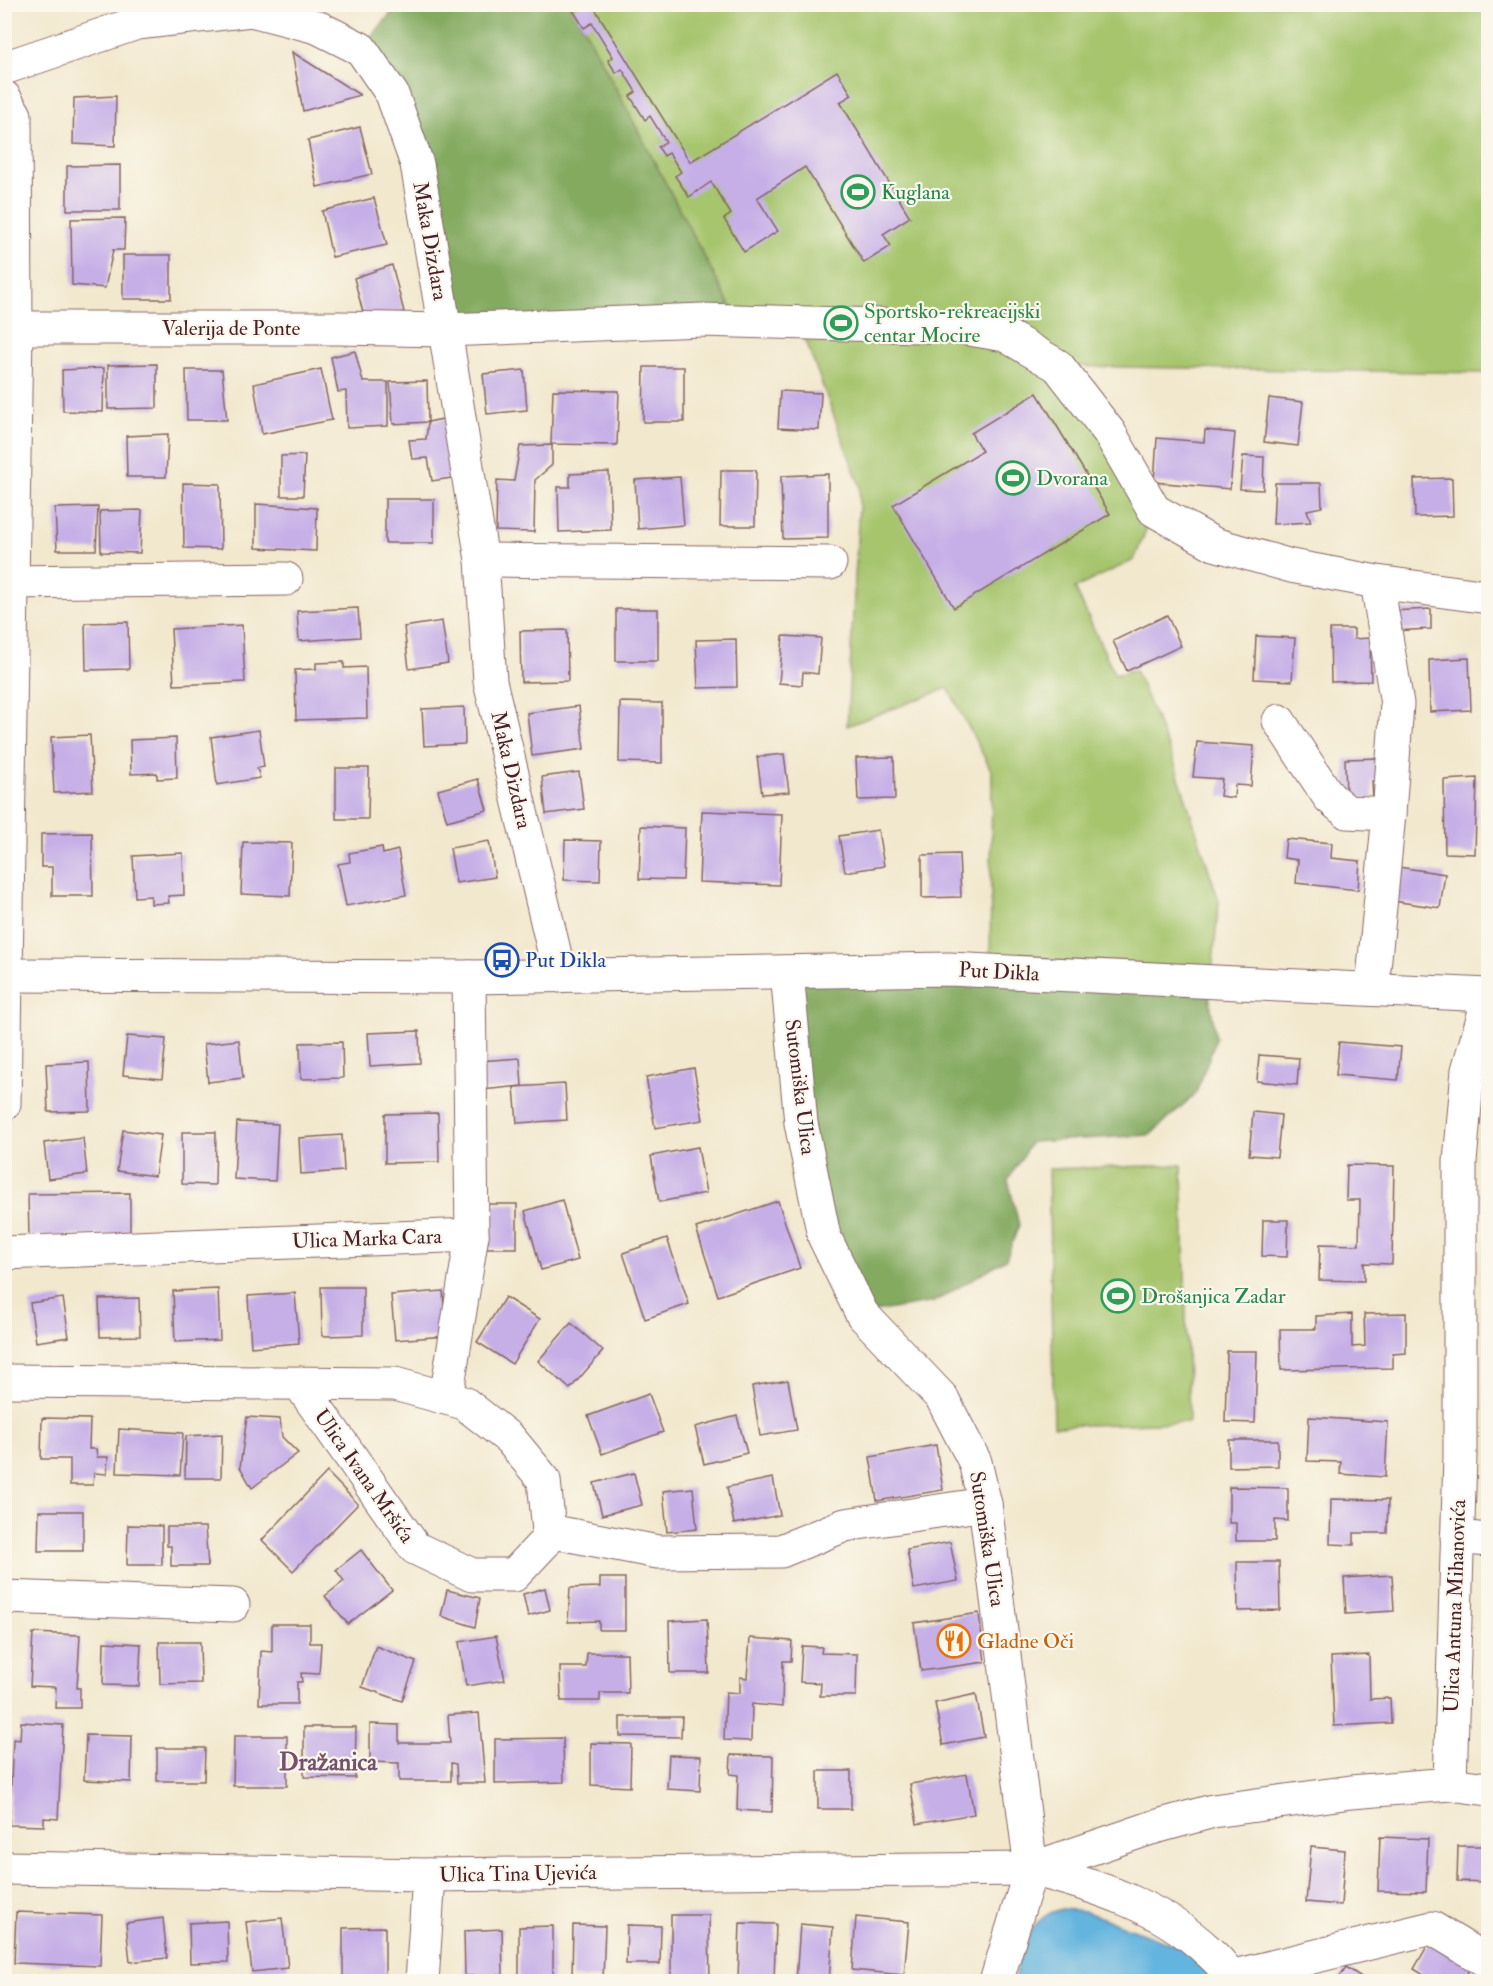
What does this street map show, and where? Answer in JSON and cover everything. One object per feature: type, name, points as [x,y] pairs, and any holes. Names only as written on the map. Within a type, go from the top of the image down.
[{"type":"street","points":[[4,68],[137,23],[252,7]]},
{"type":"street","name":"Maka Dizdara","points":[[252,7],[317,27],[361,49],[392,94],[417,164],[482,560],[490,681],[560,976]]},
{"type":"street","points":[[4,98],[15,115],[10,328],[4,1104]]},
{"type":"street","name":"Valerija de Ponte","points":[[10,328],[445,330],[702,320],[957,327],[1005,335],[1058,366],[1109,432],[1154,510],[1214,544],[1292,566],[1377,582],[1488,597]]},
{"type":"street","points":[[482,560],[830,563]]},
{"type":"street","points":[[8,582],[286,579]]},
{"type":"street","points":[[1372,989],[1397,704],[1377,582]]},
{"type":"street","points":[[1280,721],[1329,797],[1347,812],[1389,814]]},
{"type":"street","name":"Put Dikla","points":[[6,975],[469,977],[949,969],[1488,995]]},
{"type":"street","name":"Sutomiška Ulica","points":[[787,972],[801,1123],[824,1236],[862,1314],[942,1398],[975,1462],[986,1504],[1030,1869]]},
{"type":"street","name":"Ulica Marka Cara","points":[[4,1253],[472,1235],[469,977]]},
{"type":"street","name":"Ulica Antuna Mihanovića","points":[[1450,1784],[1473,1538],[1460,1445],[1474,1292],[1460,1162],[1468,1070],[1488,1001]]},
{"type":"street","points":[[446,1398],[472,1235]]},
{"type":"street","name":"Ulica Ivana Mršića","points":[[4,1381],[299,1383],[395,1384],[464,1403],[510,1439],[544,1480],[549,1531],[545,1542],[514,1575],[472,1575],[415,1548],[299,1383]]},
{"type":"street","points":[[549,1531],[658,1552],[781,1551],[845,1525],[986,1504]]},
{"type":"street","points":[[4,1597],[233,1605]]},
{"type":"street","points":[[1030,1869],[1152,1828],[1213,1811],[1351,1792],[1450,1784],[1488,1789]]},
{"type":"street","name":"Ulica Tina Ujevića","points":[[4,1868],[429,1875],[1030,1869]]},
{"type":"street","points":[[1030,1869],[1079,1881],[1162,1916],[1217,1959],[1231,1979],[1432,1928],[1488,1962]]},
{"type":"street","points":[[996,1982],[1030,1869]]},
{"type":"street","points":[[422,1982],[429,1875]]},
{"type":"green space","points":[[398,5],[569,5],[584,28],[738,321],[445,330],[417,164],[361,49]]},
{"type":"green space","points":[[569,5],[1488,5],[1488,373],[1059,366],[1154,510],[1134,560],[1075,588],[1115,675],[1135,670],[1173,759],[1219,901],[1211,982],[990,971],[992,772],[948,688],[847,726],[860,486],[800,325],[738,321],[584,28]]},
{"type":"green space","points":[[787,972],[1207,982],[1216,1039],[1196,1093],[1150,1135],[1031,1142],[1008,1180],[1019,1225],[1006,1259],[934,1302],[862,1314],[824,1236]]},
{"type":"green space","name":"Drošanjica Zadar","points":[[1182,1165],[1189,1422],[1054,1426],[1048,1169]]},
{"type":"water","points":[[1062,1909],[1084,1911],[1178,1946],[1198,1960],[1213,1981],[1013,1982],[1023,1947],[1033,1928],[1050,1913]]},
{"type":"building","points":[[582,4],[592,4],[690,162],[837,71],[852,95],[840,102],[910,217],[883,234],[891,246],[864,263],[805,167],[757,198],[778,231],[744,252],[724,219],[731,214],[711,182],[689,197],[675,176],[681,172],[669,153],[664,156],[658,147],[666,142],[650,116],[645,120],[630,96],[636,92],[622,69],[616,73],[608,60],[613,57],[592,23],[584,28],[573,10]]},
{"type":"building","points":[[292,52],[360,95],[303,111]]},
{"type":"building","points":[[116,96],[115,146],[73,144],[74,98]]},
{"type":"building","points":[[360,127],[372,174],[317,187],[308,140]]},
{"type":"building","points":[[120,165],[120,210],[67,210],[67,166]]},
{"type":"building","points":[[374,198],[387,245],[332,257],[322,211]]},
{"type":"building","points":[[125,218],[124,250],[113,250],[105,288],[72,285],[71,219]]},
{"type":"building","points":[[123,255],[171,255],[171,299],[123,299]]},
{"type":"building","points":[[392,265],[404,312],[365,320],[354,278]]},
{"type":"building","points":[[355,351],[363,382],[388,382],[388,426],[347,428],[346,391],[338,392],[331,357]]},
{"type":"building","points":[[157,364],[157,408],[108,409],[108,365]]},
{"type":"building","points":[[644,367],[684,367],[684,422],[643,422]]},
{"type":"building","points":[[104,368],[103,412],[63,411],[62,370]]},
{"type":"building","points":[[321,369],[332,420],[262,434],[254,384]]},
{"type":"building","points":[[186,370],[222,370],[227,420],[187,420]]},
{"type":"building","points":[[524,370],[527,410],[487,414],[483,374]]},
{"type":"building","points":[[427,381],[428,422],[393,424],[390,382]]},
{"type":"building","points":[[553,390],[619,391],[617,445],[551,444]]},
{"type":"building","points":[[780,391],[821,393],[819,430],[778,428]]},
{"type":"building","name":"Dvorana","points":[[1037,393],[1110,514],[954,608],[893,505],[982,451],[971,433]]},
{"type":"building","points":[[1269,398],[1303,402],[1298,446],[1264,442]]},
{"type":"building","points":[[448,418],[458,477],[432,481],[428,458],[412,459],[409,440],[426,439],[428,422]]},
{"type":"building","points":[[1205,430],[1235,433],[1230,489],[1154,482],[1157,438],[1204,442]]},
{"type":"building","points":[[168,434],[166,477],[127,477],[126,436]]},
{"type":"building","points":[[552,445],[552,465],[535,480],[534,532],[496,531],[497,480],[514,481],[520,446]]},
{"type":"building","points":[[305,455],[303,496],[281,496],[281,456]]},
{"type":"building","points":[[1243,456],[1264,457],[1263,490],[1240,489]]},
{"type":"building","points":[[721,470],[756,470],[755,526],[720,526]]},
{"type":"building","points":[[609,472],[611,530],[559,532],[558,487],[570,487],[570,474]]},
{"type":"building","points":[[828,474],[828,538],[783,539],[781,476]]},
{"type":"building","points":[[680,477],[684,525],[638,529],[635,480]]},
{"type":"building","points":[[1452,478],[1453,516],[1415,517],[1414,479]]},
{"type":"building","points":[[183,483],[220,484],[221,549],[184,548]]},
{"type":"building","points":[[1275,483],[1321,483],[1322,507],[1307,510],[1311,522],[1273,524]]},
{"type":"building","points":[[385,499],[434,499],[434,543],[385,543]]},
{"type":"building","points":[[256,504],[317,508],[316,551],[256,548]]},
{"type":"building","points":[[98,507],[96,550],[57,550],[55,508]]},
{"type":"building","points":[[142,510],[140,553],[101,552],[100,511]]},
{"type":"building","points":[[358,608],[360,637],[299,641],[297,611]]},
{"type":"building","points":[[616,609],[658,609],[658,661],[616,661]]},
{"type":"building","points":[[1431,609],[1431,629],[1391,631],[1390,611]]},
{"type":"building","points":[[1167,615],[1181,646],[1127,671],[1113,641]]},
{"type":"building","points":[[442,621],[448,663],[409,669],[404,627]]},
{"type":"building","points":[[128,622],[129,669],[86,670],[85,623]]},
{"type":"building","points":[[242,625],[245,682],[174,685],[171,629]]},
{"type":"building","points":[[1330,629],[1354,629],[1354,639],[1370,638],[1371,681],[1331,682]]},
{"type":"building","points":[[567,630],[568,681],[521,682],[520,631]]},
{"type":"building","points":[[783,636],[821,638],[818,674],[803,672],[802,685],[779,683]]},
{"type":"building","points":[[1256,636],[1295,638],[1292,681],[1254,679]]},
{"type":"building","points":[[736,639],[737,687],[698,688],[696,640]]},
{"type":"building","points":[[1469,658],[1471,710],[1430,712],[1429,660]]},
{"type":"building","points":[[344,662],[344,668],[366,667],[367,718],[296,720],[295,670],[316,669],[316,663]]},
{"type":"building","points":[[620,702],[662,703],[662,763],[619,762]]},
{"type":"building","points":[[579,706],[584,749],[532,756],[527,713]]},
{"type":"building","points":[[464,707],[465,744],[424,746],[422,709]]},
{"type":"building","points":[[259,730],[264,767],[257,768],[260,778],[217,785],[211,737]]},
{"type":"building","points":[[90,735],[93,791],[54,793],[51,737]]},
{"type":"building","points":[[176,738],[177,778],[157,779],[157,773],[131,774],[130,740]]},
{"type":"building","points":[[1197,742],[1254,746],[1251,786],[1235,785],[1234,798],[1220,796],[1222,779],[1193,777]]},
{"type":"building","points":[[784,754],[789,792],[762,794],[757,757]]},
{"type":"building","points":[[894,757],[895,799],[858,800],[856,758]]},
{"type":"building","points":[[1380,758],[1381,781],[1372,781],[1373,799],[1346,800],[1345,759]]},
{"type":"building","points":[[336,768],[369,768],[368,819],[336,819]]},
{"type":"building","points":[[579,772],[584,809],[546,814],[542,777]]},
{"type":"building","points":[[1477,778],[1475,854],[1445,853],[1444,780]]},
{"type":"building","points":[[478,779],[487,810],[447,821],[438,790]]},
{"type":"building","points":[[702,811],[782,814],[779,885],[699,882]]},
{"type":"building","points":[[641,826],[685,828],[683,880],[639,879]]},
{"type":"building","points":[[878,830],[884,866],[845,872],[839,836]]},
{"type":"building","points":[[92,833],[93,896],[52,896],[52,867],[41,867],[41,834]]},
{"type":"building","points":[[1286,839],[1332,843],[1331,858],[1360,861],[1358,890],[1296,883],[1298,860],[1284,858]]},
{"type":"building","points":[[565,840],[601,841],[600,881],[564,880]]},
{"type":"building","points":[[489,841],[495,877],[456,883],[450,848]]},
{"type":"building","points":[[243,842],[292,843],[290,896],[241,894]]},
{"type":"building","points":[[382,847],[383,854],[398,850],[406,895],[346,906],[338,864],[350,862],[349,853]]},
{"type":"building","points":[[183,853],[184,895],[168,896],[169,903],[151,904],[151,896],[135,897],[133,856]]},
{"type":"building","points":[[959,854],[961,897],[922,898],[922,855]]},
{"type":"building","points":[[1398,867],[1445,874],[1440,908],[1393,901]]},
{"type":"building","points":[[419,1031],[420,1063],[370,1066],[368,1033]]},
{"type":"building","points":[[127,1036],[166,1039],[162,1079],[123,1075]]},
{"type":"building","points":[[239,1040],[243,1078],[208,1082],[204,1044]]},
{"type":"building","points":[[342,1042],[343,1078],[301,1079],[300,1043]]},
{"type":"building","points":[[1339,1042],[1401,1047],[1398,1080],[1336,1075]]},
{"type":"building","points":[[1259,1055],[1299,1058],[1297,1085],[1257,1081]]},
{"type":"building","points":[[520,1058],[522,1086],[482,1090],[479,1061]]},
{"type":"building","points":[[89,1062],[90,1111],[48,1112],[46,1064]]},
{"type":"building","points":[[694,1068],[703,1120],[655,1128],[646,1077]]},
{"type":"building","points":[[565,1084],[567,1120],[517,1123],[514,1087]]},
{"type":"building","points":[[1253,1112],[1281,1115],[1277,1157],[1249,1155]]},
{"type":"building","points":[[438,1113],[439,1162],[385,1163],[385,1114]]},
{"type":"building","points":[[237,1122],[278,1124],[275,1181],[234,1179]]},
{"type":"building","points":[[123,1130],[161,1135],[155,1176],[117,1171]]},
{"type":"building","points":[[182,1132],[216,1132],[215,1185],[182,1184]]},
{"type":"building","points":[[342,1135],[344,1171],[301,1174],[299,1138]]},
{"type":"building","points":[[83,1138],[87,1174],[48,1179],[44,1143]]},
{"type":"building","points":[[698,1147],[706,1193],[659,1202],[651,1156]]},
{"type":"building","points":[[1347,1165],[1394,1166],[1392,1264],[1364,1263],[1364,1281],[1319,1280],[1320,1244],[1359,1245],[1360,1200],[1346,1200]]},
{"type":"building","points":[[130,1193],[130,1235],[29,1236],[28,1194]]},
{"type":"building","points":[[562,1200],[578,1260],[541,1270],[525,1211]]},
{"type":"building","points":[[778,1201],[800,1268],[718,1296],[696,1228]]},
{"type":"building","points":[[478,1204],[517,1204],[517,1248],[478,1248]]},
{"type":"building","points":[[1263,1220],[1288,1220],[1287,1257],[1262,1256]]},
{"type":"building","points":[[667,1238],[689,1304],[645,1319],[623,1253]]},
{"type":"building","points":[[321,1287],[363,1287],[363,1335],[322,1336]]},
{"type":"building","points":[[218,1289],[220,1340],[175,1342],[173,1291]]},
{"type":"building","points":[[443,1291],[446,1336],[395,1340],[391,1295]]},
{"type":"building","points":[[295,1293],[299,1343],[251,1347],[248,1296]]},
{"type":"building","points":[[505,1297],[540,1319],[512,1364],[477,1342]]},
{"type":"building","points":[[63,1298],[69,1337],[36,1342],[30,1303]]},
{"type":"building","points":[[139,1298],[140,1336],[100,1337],[99,1299]]},
{"type":"building","points":[[1406,1313],[1406,1353],[1393,1354],[1393,1368],[1281,1370],[1280,1329],[1316,1329],[1316,1316],[1352,1314],[1352,1347],[1365,1346],[1364,1314]]},
{"type":"building","points":[[571,1323],[603,1351],[570,1389],[538,1361]]},
{"type":"building","points":[[1227,1351],[1257,1351],[1255,1423],[1225,1422]]},
{"type":"building","points":[[788,1380],[797,1430],[760,1436],[752,1386]]},
{"type":"building","points":[[649,1394],[663,1432],[602,1454],[588,1416]]},
{"type":"building","points":[[737,1416],[747,1453],[704,1464],[695,1427]]},
{"type":"building","points":[[247,1417],[280,1419],[282,1437],[298,1453],[252,1488],[240,1467]]},
{"type":"building","points":[[1309,1417],[1388,1422],[1385,1477],[1340,1474],[1341,1462],[1307,1461]]},
{"type":"building","points":[[42,1418],[90,1419],[89,1449],[96,1449],[97,1457],[108,1457],[107,1474],[94,1473],[93,1485],[70,1485],[70,1459],[41,1459]]},
{"type":"building","points":[[119,1429],[183,1433],[180,1475],[117,1473]]},
{"type":"building","points":[[222,1434],[221,1478],[185,1478],[186,1436]]},
{"type":"building","points":[[1229,1440],[1278,1440],[1278,1466],[1229,1467]]},
{"type":"building","points":[[936,1445],[943,1490],[877,1501],[870,1457]]},
{"type":"building","points":[[327,1472],[358,1504],[293,1571],[262,1540]]},
{"type":"building","points":[[634,1473],[642,1505],[602,1515],[594,1483]]},
{"type":"building","points":[[773,1478],[780,1515],[734,1524],[727,1487]]},
{"type":"building","points":[[1229,1487],[1288,1488],[1288,1521],[1275,1520],[1275,1541],[1236,1541],[1236,1523],[1229,1523]]},
{"type":"building","points":[[693,1488],[697,1529],[667,1532],[663,1491]]},
{"type":"building","points":[[1331,1499],[1388,1500],[1387,1533],[1354,1533],[1354,1545],[1330,1544]]},
{"type":"building","points":[[39,1511],[83,1511],[83,1551],[38,1551]]},
{"type":"building","points":[[128,1525],[162,1526],[162,1565],[127,1565]]},
{"type":"building","points":[[167,1527],[205,1527],[208,1566],[171,1566],[171,1546],[167,1546]]},
{"type":"building","points":[[950,1542],[958,1581],[914,1589],[907,1550]]},
{"type":"building","points":[[361,1550],[392,1590],[348,1624],[325,1596],[344,1581],[336,1570]]},
{"type":"building","points":[[1237,1562],[1279,1562],[1280,1610],[1238,1611]]},
{"type":"building","points":[[1392,1575],[1394,1611],[1346,1614],[1344,1578]]},
{"type":"building","points":[[600,1578],[625,1578],[625,1630],[599,1630],[599,1621],[568,1622],[570,1588],[600,1587]]},
{"type":"building","points":[[545,1588],[550,1610],[528,1616],[523,1594]]},
{"type":"building","points":[[447,1590],[480,1598],[475,1627],[441,1616]]},
{"type":"building","points":[[979,1613],[985,1662],[921,1671],[914,1623]]},
{"type":"building","points":[[707,1619],[709,1673],[670,1673],[669,1621]]},
{"type":"building","points":[[272,1624],[310,1624],[310,1643],[321,1643],[319,1674],[301,1673],[302,1682],[297,1682],[297,1704],[259,1704],[261,1651],[272,1652]]},
{"type":"building","points":[[33,1633],[80,1635],[77,1688],[80,1688],[80,1708],[55,1708],[56,1687],[30,1686]]},
{"type":"building","points":[[496,1636],[505,1680],[466,1686],[459,1642]]},
{"type":"building","points":[[750,1638],[792,1641],[791,1661],[783,1661],[782,1707],[752,1704],[751,1741],[724,1740],[726,1692],[740,1693],[740,1677],[747,1678]]},
{"type":"building","points":[[104,1642],[141,1644],[139,1686],[103,1685]]},
{"type":"building","points":[[159,1642],[200,1642],[201,1683],[160,1684]]},
{"type":"building","points":[[376,1646],[416,1662],[402,1701],[362,1687]]},
{"type":"building","points":[[802,1646],[822,1647],[821,1653],[857,1654],[856,1696],[820,1696],[821,1683],[800,1682]]},
{"type":"building","points":[[587,1653],[627,1653],[628,1693],[600,1693],[600,1701],[561,1701],[560,1667],[586,1667]]},
{"type":"building","points":[[1369,1655],[1370,1699],[1390,1698],[1391,1723],[1334,1726],[1331,1657]]},
{"type":"building","points":[[976,1694],[984,1737],[943,1745],[935,1703]]},
{"type":"building","points":[[479,1713],[485,1783],[457,1783],[456,1764],[451,1763],[451,1781],[399,1781],[399,1763],[370,1762],[370,1724],[399,1725],[399,1743],[450,1743],[448,1715]]},
{"type":"building","points":[[620,1717],[682,1717],[681,1737],[620,1736]]},
{"type":"building","points":[[21,1722],[63,1725],[58,1819],[44,1818],[44,1826],[9,1825],[13,1739],[20,1740]]},
{"type":"building","points":[[304,1727],[356,1727],[355,1778],[304,1777]]},
{"type":"building","points":[[86,1735],[132,1736],[131,1782],[84,1780]]},
{"type":"building","points":[[234,1736],[287,1736],[287,1786],[233,1786]]},
{"type":"building","points":[[563,1738],[564,1782],[495,1784],[495,1739]]},
{"type":"building","points":[[591,1743],[631,1744],[630,1787],[591,1785]]},
{"type":"building","points":[[157,1748],[205,1748],[204,1781],[157,1781]]},
{"type":"building","points":[[669,1755],[701,1756],[700,1791],[667,1789]]},
{"type":"building","points":[[731,1755],[773,1756],[772,1812],[737,1810],[738,1775],[730,1774]]},
{"type":"building","points":[[818,1771],[851,1771],[851,1809],[818,1809]]},
{"type":"building","points":[[967,1774],[974,1814],[917,1824],[910,1784]]},
{"type":"building","points":[[1380,1837],[1428,1839],[1426,1892],[1378,1891]]},
{"type":"building","points":[[1458,1846],[1488,1846],[1488,1882],[1457,1881]]},
{"type":"building","points":[[1311,1847],[1345,1850],[1341,1905],[1306,1902]]},
{"type":"building","points":[[16,1912],[102,1915],[100,1966],[14,1963]]},
{"type":"building","points":[[671,1915],[709,1915],[710,1982],[671,1982]]},
{"type":"building","points":[[856,1917],[909,1922],[904,1975],[852,1970]]},
{"type":"building","points":[[163,1918],[167,1958],[130,1962],[126,1923]]},
{"type":"building","points":[[282,1918],[288,1968],[252,1972],[246,1922]]},
{"type":"building","points":[[227,1921],[228,1962],[190,1963],[189,1923]]},
{"type":"building","points":[[740,1923],[776,1924],[774,1980],[738,1979]]},
{"type":"building","points":[[800,1924],[833,1927],[829,1982],[796,1981]]},
{"type":"building","points":[[573,1925],[605,1926],[603,1979],[572,1978]]},
{"type":"building","points":[[627,1925],[661,1926],[660,1964],[626,1964]]},
{"type":"building","points":[[553,1926],[553,1980],[519,1980],[519,1927]]},
{"type":"building","points":[[385,1927],[385,1982],[343,1982],[343,1928]]},
{"type":"building","points":[[502,1929],[503,1975],[465,1976],[464,1931]]},
{"type":"building","points":[[1433,1936],[1475,1961],[1462,1982],[1435,1982],[1414,1969]]},
{"type":"building","points":[[1346,1967],[1369,1982],[1336,1982]]},
{"type":"place","name":"Kuglana","points":[[858,192]]},
{"type":"place","name":"Sportsko-rekreacijski centar Mocire","points":[[841,323]]},
{"type":"place","name":"Dvorana","points":[[1013,478]]},
{"type":"place","name":"Put Dikla","points":[[502,960]]},
{"type":"place","name":"Drošanjica Zadar","points":[[1118,1296]]},
{"type":"place","name":"Gladne Oči","points":[[954,1641]]},
{"type":"district","name":"Dražanica","points":[[328,1762]]}]
